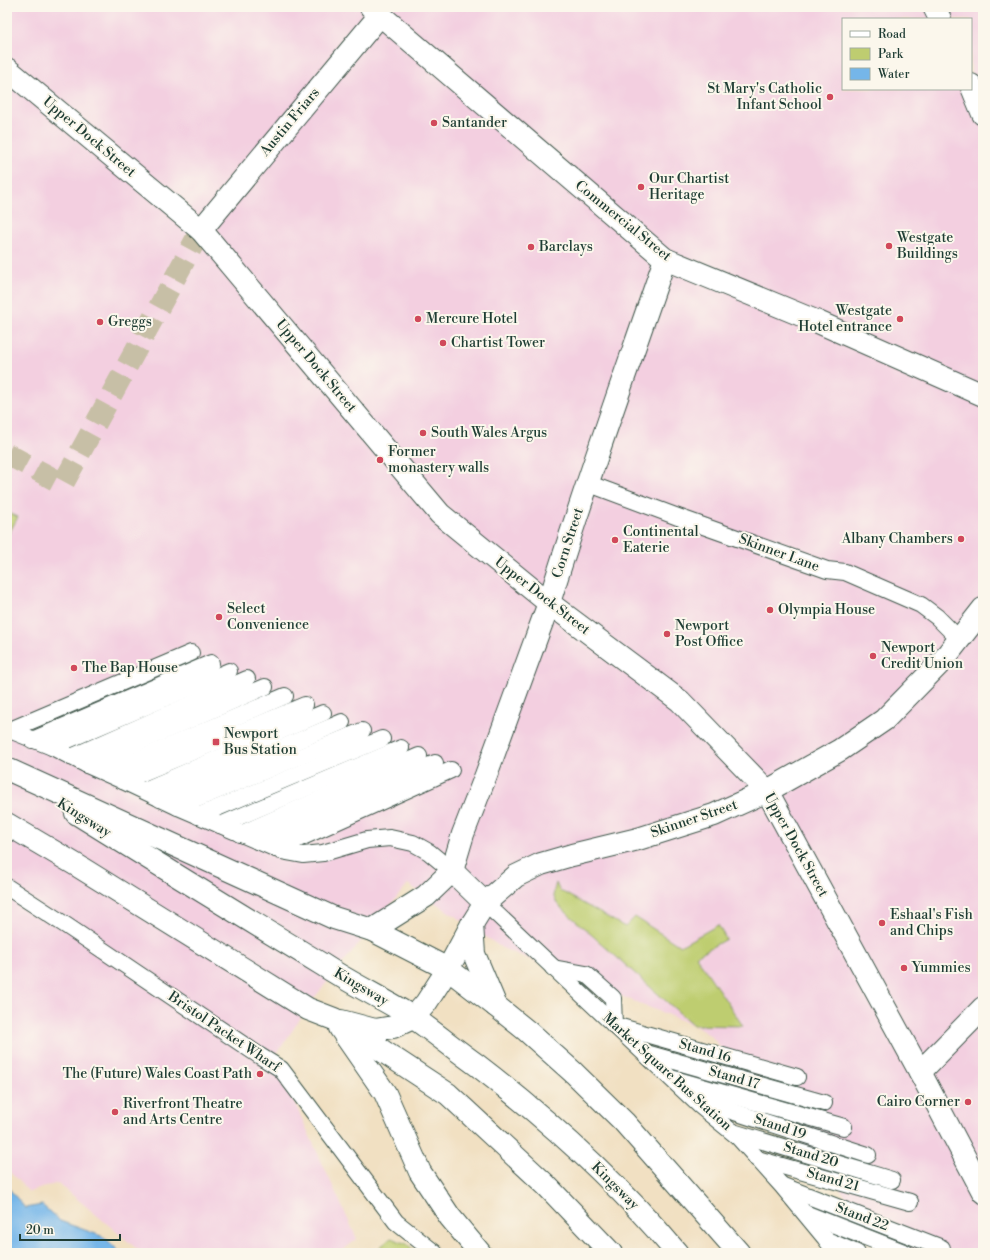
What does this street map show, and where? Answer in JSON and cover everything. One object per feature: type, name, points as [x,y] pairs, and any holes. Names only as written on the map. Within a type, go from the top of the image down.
[{"type":"street","points":[[934,7],[940,18]]},
{"type":"street","name":"Austin Friars","points":[[201,230],[376,11]]},
{"type":"street","name":"Commercial Street","points":[[376,11],[665,259],[818,322],[983,395]]},
{"type":"street","name":"Upper Dock Street","points":[[7,68],[201,230],[440,514],[549,603],[680,701],[767,791],[920,1072],[983,1192]]},
{"type":"street","points":[[972,87],[983,114]]},
{"type":"street","name":"Corn Street","points":[[372,930],[426,896],[452,871],[464,834],[549,603],[587,483],[665,259]]},
{"type":"street","name":"Skinner Street","points":[[413,1018],[426,1004],[448,969],[485,903],[516,876],[541,864],[638,839],[714,815],[767,791],[840,750],[884,720],[943,660],[983,608]]},
{"type":"street","points":[[7,770],[334,918],[372,930],[448,969],[496,1006],[574,1073],[624,1122],[739,1253]]},
{"type":"street","name":"Kingsway","points":[[7,770],[322,965],[413,1018],[505,1087],[548,1122],[631,1202],[676,1253]]},
{"type":"street","points":[[7,824],[78,866],[308,1009],[334,1019],[375,1030],[393,1026],[413,1018]]},
{"type":"street","points":[[452,871],[485,903]]},
{"type":"street","points":[[472,924],[474,954],[496,1006]]},
{"type":"street","points":[[920,1072],[983,1008]]},
{"type":"street","points":[[334,1019],[385,1093],[420,1172],[450,1217],[480,1253]]},
{"type":"street","points":[[334,1019],[448,1094],[546,1185],[611,1253]]},
{"type":"lane","name":"Skinner Lane","points":[[587,483],[827,570],[845,572],[921,605],[937,617],[959,639]]},
{"type":"lane","points":[[8,730],[190,653]]},
{"type":"lane","points":[[32,740],[211,663]]},
{"type":"lane","points":[[52,747],[229,671]]},
{"type":"lane","points":[[71,757],[247,679]]},
{"type":"lane","points":[[86,765],[264,687]]},
{"type":"lane","points":[[106,773],[285,696]]},
{"type":"lane","points":[[123,781],[305,706]]},
{"type":"lane","points":[[144,790],[323,713]]},
{"type":"lane","points":[[160,799],[342,722]]},
{"type":"lane","points":[[8,730],[52,747],[86,765],[144,790],[160,799],[281,851],[303,855],[323,853],[367,840],[390,838],[413,843],[429,852],[452,871]]},
{"type":"lane","points":[[178,807],[362,731]]},
{"type":"lane","points":[[198,816],[382,739]]},
{"type":"lane","points":[[220,825],[401,748]]},
{"type":"lane","points":[[240,834],[419,756]]},
{"type":"lane","points":[[257,841],[435,763]]},
{"type":"lane","points":[[276,849],[451,770]]},
{"type":"lane","name":"Bristol Packet Wharf","points":[[7,887],[281,1069],[396,1222],[435,1253]]},
{"type":"lane","name":"Market Square Bus Station","points":[[485,903],[693,1099],[737,1136],[782,1186],[832,1247]]},
{"type":"lane","name":"Stand 16","points":[[614,1024],[797,1077]]},
{"type":"lane","name":"Stand 17","points":[[644,1053],[824,1103]]},
{"type":"lane","points":[[671,1078],[844,1127]]},
{"type":"lane","name":"Stand 19","points":[[693,1099],[868,1155]]},
{"type":"lane","name":"Stand 20","points":[[730,1131],[892,1180]]},
{"type":"lane","name":"Stand 21","points":[[757,1159],[910,1202]]},
{"type":"lane","name":"Stand 22","points":[[782,1186],[942,1248]]},
{"type":"lane","points":[[805,1214],[906,1253]]},
{"type":"lane","points":[[832,1247],[857,1253]]},
{"type":"shaded area","points":[[7,7],[983,7],[983,1253],[894,1253],[711,1036],[693,1025],[502,948],[408,884],[314,998],[274,1058],[357,1239],[339,1253],[142,1253],[58,1183],[29,1192],[7,1169]]},
{"type":"green space","points":[[7,512],[18,517],[7,537]]},
{"type":"green space","points":[[556,883],[559,890],[625,927],[635,917],[680,946],[718,925],[726,939],[696,956],[743,1026],[693,1025],[558,905],[554,894]]},
{"type":"green space","points":[[391,1238],[407,1244],[417,1253],[385,1253],[379,1248]]},
{"type":"water","points":[[7,1186],[25,1208],[42,1205],[60,1221],[104,1237],[121,1253],[7,1253]]},
{"type":"tunnel","points":[[7,454],[63,484],[201,230]]},
{"type":"place","name":"St Mary's Catholic Infant School","points":[[830,97]]},
{"type":"place","name":"Santander","points":[[434,123]]},
{"type":"place","name":"Our Chartist Heritage","points":[[641,187]]},
{"type":"place","name":"Westgate Buildings","points":[[889,246]]},
{"type":"place","name":"Barclays","points":[[531,247]]},
{"type":"place","name":"Mercure Hotel","points":[[418,319]]},
{"type":"place","name":"Westgate Hotel entrance","points":[[900,319]]},
{"type":"place","name":"Greggs","points":[[100,322]]},
{"type":"place","name":"Chartist Tower","points":[[443,343]]},
{"type":"place","name":"South Wales Argus","points":[[423,433]]},
{"type":"place","name":"Former monastery walls","points":[[380,460]]},
{"type":"place","name":"Albany Chambers","points":[[961,539]]},
{"type":"place","name":"Continental Eaterie","points":[[615,540]]},
{"type":"place","name":"Olympia House","points":[[770,610]]},
{"type":"place","name":"Select Convenience","points":[[219,617]]},
{"type":"place","name":"Newport Post Office","points":[[667,634]]},
{"type":"place","name":"Newport Credit Union","points":[[873,656]]},
{"type":"place","name":"The Bap House","points":[[74,668]]},
{"type":"place","name":"Newport Bus Station","points":[[216,742]]},
{"type":"place","name":"Eshaal's Fish and Chips","points":[[882,923]]},
{"type":"place","name":"Yummies","points":[[904,968]]},
{"type":"place","name":"The (Future) Wales Coast Path","points":[[260,1074]]},
{"type":"place","name":"Cairo Corner","points":[[968,1102]]},
{"type":"place","name":"Riverfront Theatre and Arts Centre","points":[[115,1112]]}]
